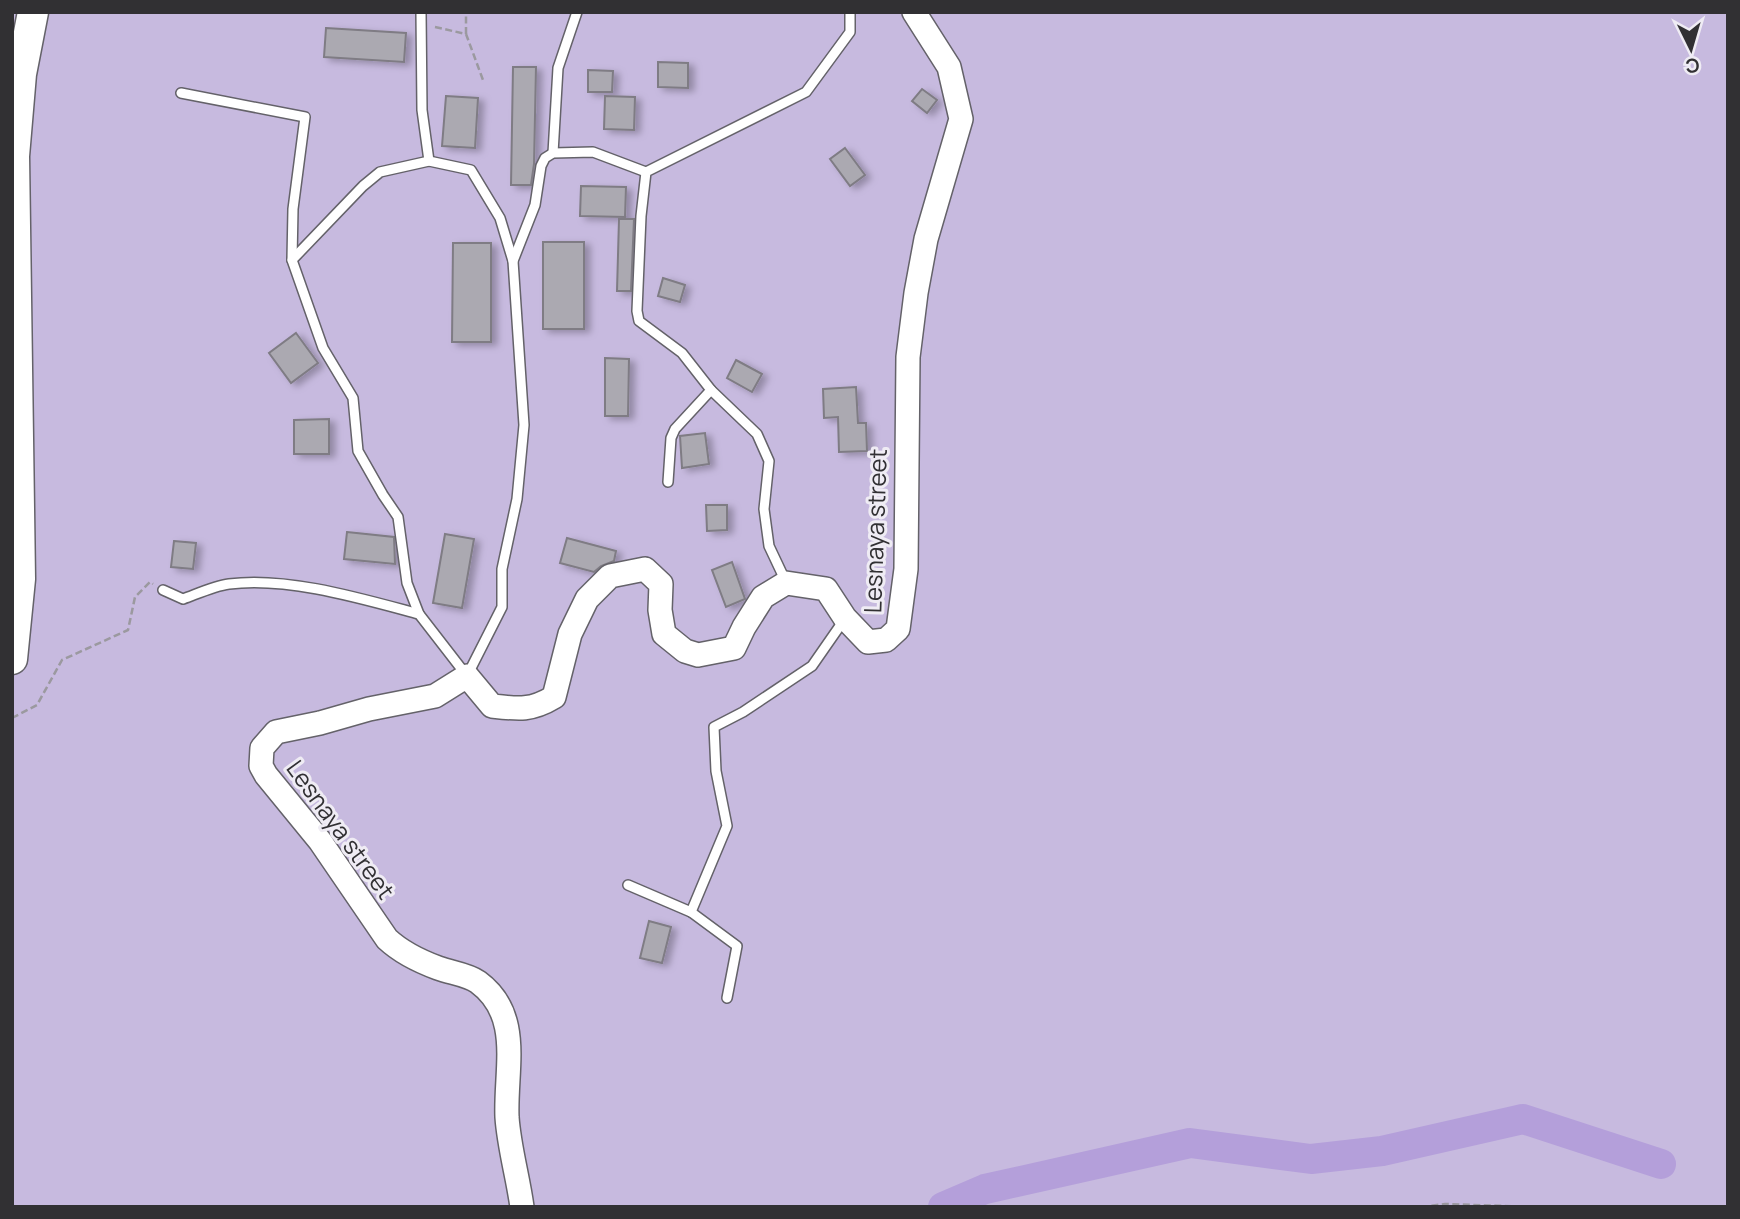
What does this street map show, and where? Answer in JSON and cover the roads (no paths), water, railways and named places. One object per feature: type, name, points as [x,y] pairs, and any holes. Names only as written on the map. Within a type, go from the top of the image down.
[{"type":"highway","points":[[12,41],[18,12]]},
{"type":"highway","points":[[12,659],[20,579],[13,156],[21,74],[33,12]]},
{"type":"street","name":"Lesnaya street","points":[[786,583],[826,589],[845,618],[868,642],[886,640],[898,629],[906,569],[908,357],[914,306],[926,239],[961,119],[949,67],[914,12]]},
{"type":"street","points":[[467,676],[492,706],[522,709],[539,706],[554,697],[570,634],[587,599],[610,576],[645,569],[661,584],[660,610],[664,634],[685,651],[698,655],[734,648],[763,597],[786,583]]},
{"type":"street","name":"Lesnaya street","points":[[467,676],[435,696],[276,732],[262,748],[260,757],[266,775],[320,841],[387,939],[399,950],[421,961],[475,979],[492,993],[502,1007],[507,1024],[508,1116],[522,1207]]},
{"type":"lane","points":[[421,12],[422,110],[429,160]]},
{"type":"lane","points":[[553,153],[558,68],[577,12]]},
{"type":"lane","points":[[513,261],[536,205],[541,166],[545,158],[553,153],[593,152],[646,172],[806,92],[850,32],[850,12]]},
{"type":"lane","points":[[181,93],[305,117],[293,209],[292,260],[323,348],[353,398],[358,451],[398,516],[407,583],[419,614],[467,676],[502,607],[502,569],[517,499],[524,425],[513,261],[500,218],[471,170],[429,160],[380,172],[363,186],[292,260]]},
{"type":"lane","points":[[646,172],[640,216],[639,321],[682,352],[711,390],[757,434],[769,461],[764,509],[769,546],[786,583]]},
{"type":"lane","points":[[668,482],[671,438],[675,429],[711,390]]},
{"type":"lane","points":[[163,590],[183,599],[228,584],[264,583],[341,593],[419,614]]},
{"type":"lane","points":[[691,912],[727,826],[716,771],[714,727],[743,712],[812,666],[845,618]]},
{"type":"lane","points":[[628,886],[691,912],[737,946],[727,998]]},
{"type":"waterway","points":[[943,1207],[985,1189],[1190,1143],[1311,1159],[1382,1151],[1523,1119],[1661,1164]]}]
